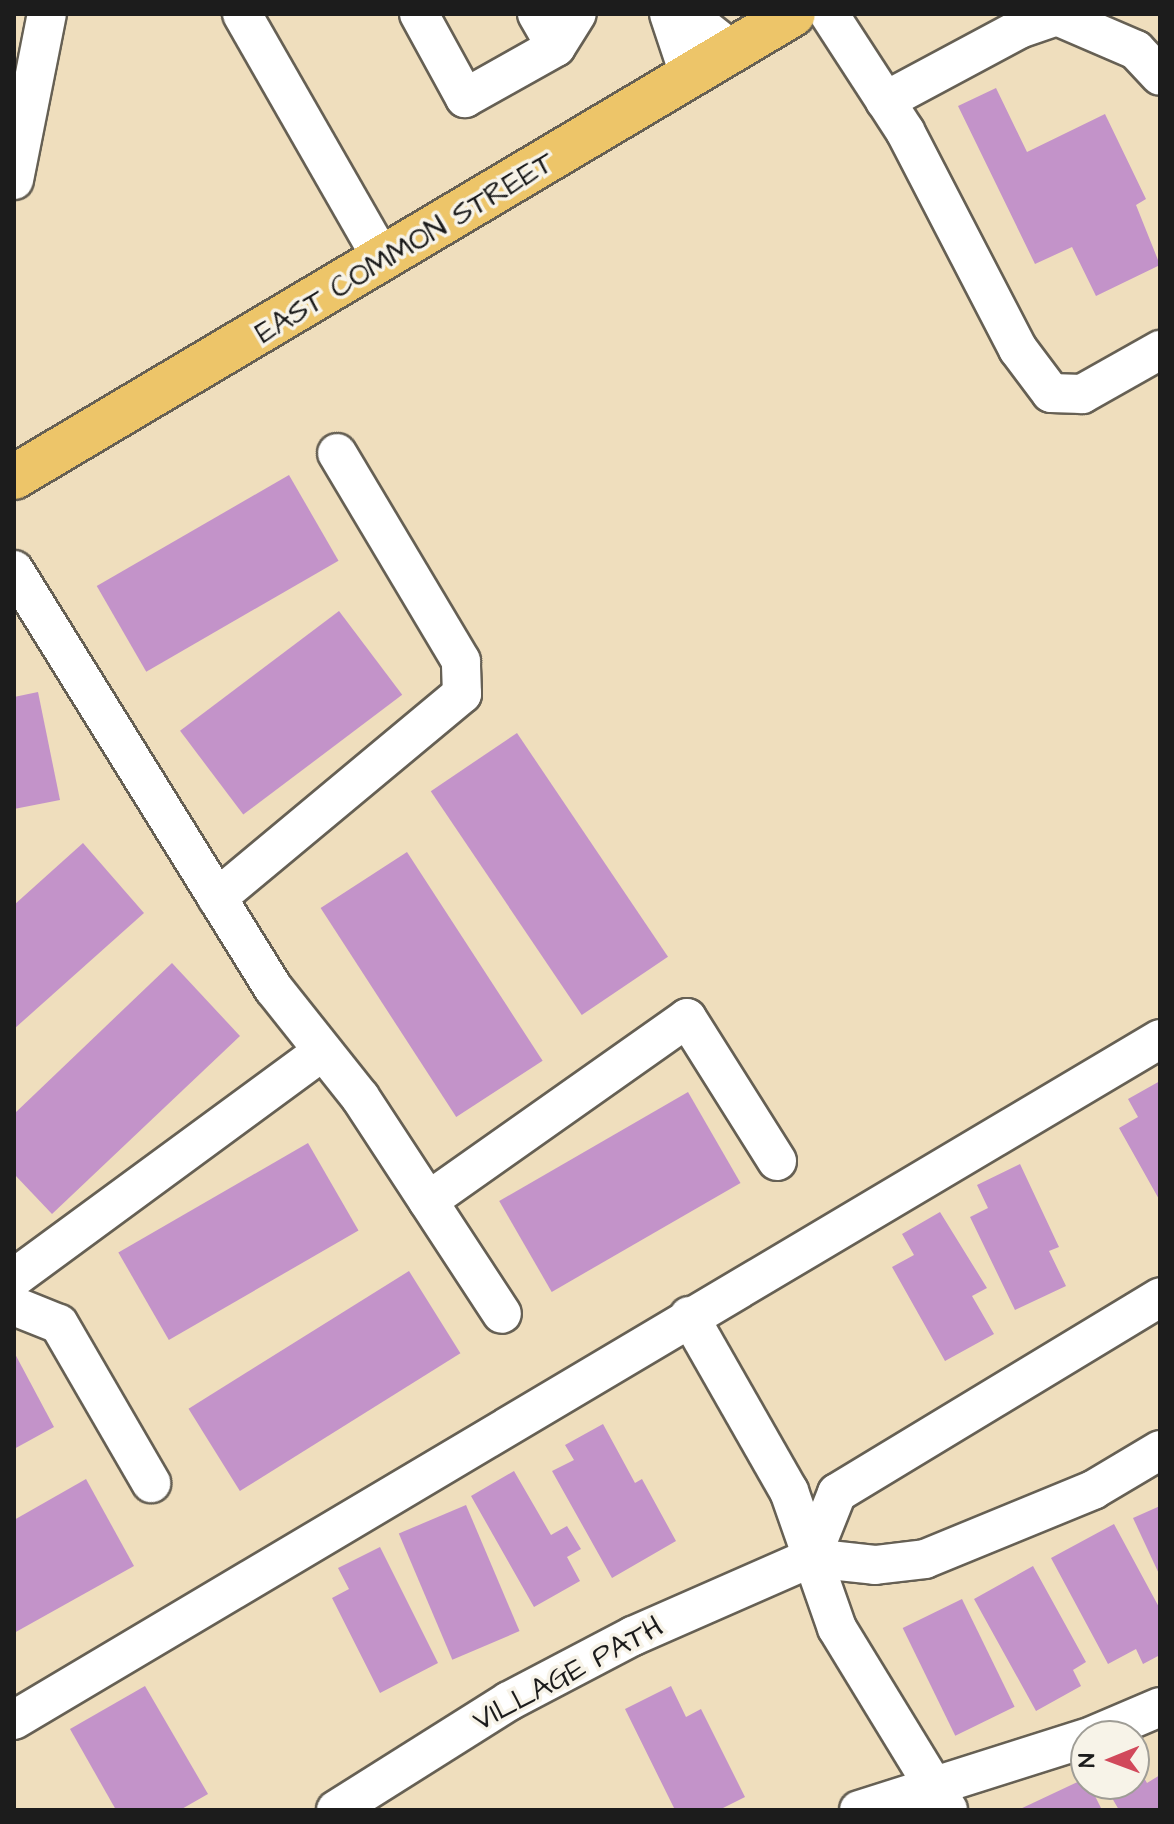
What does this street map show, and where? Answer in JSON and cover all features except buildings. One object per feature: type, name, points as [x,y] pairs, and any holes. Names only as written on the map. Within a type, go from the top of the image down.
[{"type":"main road","name":"EAST COMMON STREET","points":[[14,477],[793,14]]},
{"type":"street","points":[[15,172],[47,14]]},
{"type":"street","points":[[242,14],[383,260]]},
{"type":"street","points":[[419,14],[465,98],[556,47],[577,14]]},
{"type":"street","points":[[537,14],[556,47]]},
{"type":"street","points":[[669,14],[690,77]]},
{"type":"street","points":[[686,14],[733,51]]},
{"type":"street","points":[[829,14],[885,101],[1018,349],[1051,393],[1082,394],[1160,350]]},
{"type":"street","points":[[885,101],[1019,29],[1057,16],[1136,50],[1160,76]]},
{"type":"street","points":[[217,898],[462,694],[461,661],[337,453]]},
{"type":"street","points":[[14,570],[274,989],[323,1051],[428,1201],[502,1314]]},
{"type":"street","points":[[428,1201],[687,1018],[777,1161]]},
{"type":"street","points":[[14,1720],[689,1316],[1160,1039]]},
{"type":"street","points":[[14,1278],[323,1051]]},
{"type":"street","points":[[811,1558],[837,1493],[1160,1297]]},
{"type":"street","points":[[14,1306],[59,1324],[151,1483]]},
{"type":"street","points":[[689,1316],[789,1491],[837,1628],[940,1798]]},
{"type":"street","name":"VILLAGE PATH","points":[[336,1810],[509,1701],[633,1636],[811,1558],[875,1565],[925,1559],[1093,1490],[1160,1450]]},
{"type":"street","points":[[1129,1720],[1160,1707]]},
{"type":"street","points":[[859,1810],[940,1798],[1015,1764],[1070,1744]]}]
